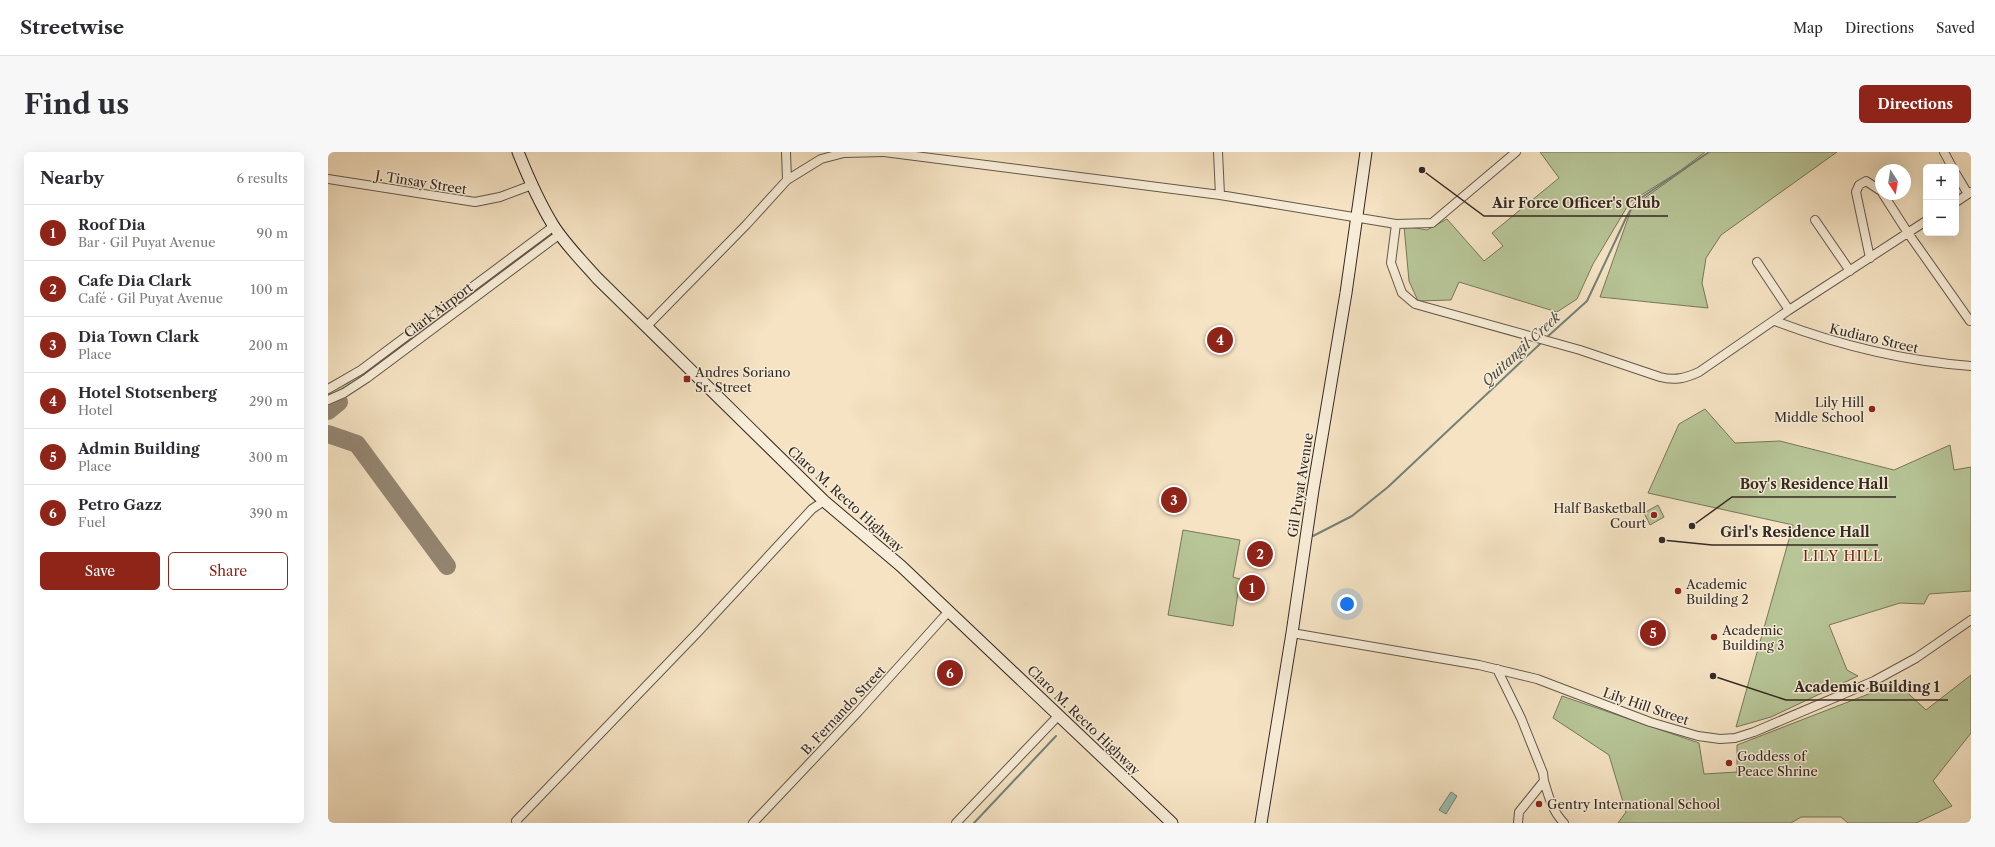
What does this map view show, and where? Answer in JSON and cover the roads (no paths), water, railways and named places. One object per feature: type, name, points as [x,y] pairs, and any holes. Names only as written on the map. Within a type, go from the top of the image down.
[{"type":"main road","name":"Claro M. Recto Highway","points":[[518,152],[532,185],[557,230],[570,249],[597,278],[824,501],[901,566],[1172,823]]},
{"type":"main road","name":"Gil Puyat Avenue","points":[[1261,823],[1292,633],[1314,483],[1358,217],[1366,152]]},
{"type":"street","points":[[786,152],[788,180]]},
{"type":"street","points":[[647,326],[788,180],[821,159],[841,153],[884,152],[1220,195],[1396,224],[1423,225],[1432,223],[1516,152]]},
{"type":"street","points":[[1218,152],[1220,195]]},
{"type":"street","points":[[1944,152],[1950,164]]},
{"type":"street","points":[[1959,178],[1969,193],[1959,200]]},
{"type":"street","name":"J. Tinsay Street","points":[[328,179],[471,202],[500,197],[532,185]]},
{"type":"street","points":[[1870,258],[1856,192],[1859,185],[1866,181],[1875,187]]},
{"type":"street","points":[[1887,200],[1908,233],[1970,321]]},
{"type":"street","points":[[1814,220],[1850,271]]},
{"type":"street","points":[[1396,224],[1391,263],[1402,293],[1415,304],[1547,341],[1660,377],[1674,379],[1684,378],[1699,372],[1775,322],[1789,310],[1923,223]]},
{"type":"street","name":"Clark Airport","points":[[328,389],[350,378],[424,322],[557,230]]},
{"type":"street","name":"Clark Airport","points":[[328,400],[357,386],[431,330],[557,230]]},
{"type":"street","points":[[1757,262],[1789,310]]},
{"type":"street","points":[[424,322],[431,330]]},
{"type":"street","name":"Kudiaro Street","points":[[1775,322],[1813,336],[1900,357],[1928,363],[1971,366]]},
{"type":"street","points":[[517,823],[516,821],[699,631],[812,509],[824,501]]},
{"type":"street","name":"B. Fernando Street","points":[[752,823],[858,712],[949,611]]},
{"type":"street","name":"Lily Hill Street","points":[[1292,633],[1497,669],[1537,679],[1650,722],[1698,736],[1720,739],[1735,738],[1754,732],[1874,681],[1916,658],[1971,620]]},
{"type":"street","points":[[1497,669],[1521,718],[1543,773],[1551,804],[1564,823]]},
{"type":"street","points":[[956,823],[1059,715]]},
{"type":"street","points":[[1518,823],[1519,812],[1544,781]]},
{"type":"water","points":[[1451,792],[1457,796],[1446,814],[1439,810]]},
{"type":"waterway","name":"Quitangil Creek","points":[[1546,338],[1587,301],[1635,202],[1709,152]]},
{"type":"waterway","name":"Quitangil Creek","points":[[1313,536],[1352,516],[1388,487],[1541,343]]},
{"type":"waterway","name":"Quitangil Creek","points":[[974,823],[1056,736]]},
{"type":"place","name":"Air Force Officer's Club","points":[[1422,170]]},
{"type":"place","name":"Hotel Stotsenberg","points":[[1220,340]]},
{"type":"place","name":"Andres Soriano Sr. Street","points":[[687,379]]},
{"type":"place","name":"Lily Hill Middle School","points":[[1872,409]]},
{"type":"place","name":"Dia Town Clark","points":[[1174,500]]},
{"type":"place","name":"Half Basketball Court","points":[[1654,515]]},
{"type":"place","name":"Boy's Residence Hall","points":[[1692,526]]},
{"type":"place","name":"Girl's Residence Hall","points":[[1662,540]]},
{"type":"place","name":"Cafe Dia Clark","points":[[1260,554]]},
{"type":"place","name":"Roof Dia","points":[[1252,588]]},
{"type":"place","name":"Academic Building 2","points":[[1678,591]]},
{"type":"place","name":"Admin Building","points":[[1653,633]]},
{"type":"place","name":"Academic Building 3","points":[[1714,637]]},
{"type":"place","name":"Petro Gazz","points":[[950,673]]},
{"type":"place","name":"Academic Building 1","points":[[1713,676]]},
{"type":"place","name":"Goddess of Peace Shrine","points":[[1729,763]]},
{"type":"place","name":"Gentry International School","points":[[1539,804]]},
{"type":"district","name":"LILY HILL","points":[[1843,556]]}]
